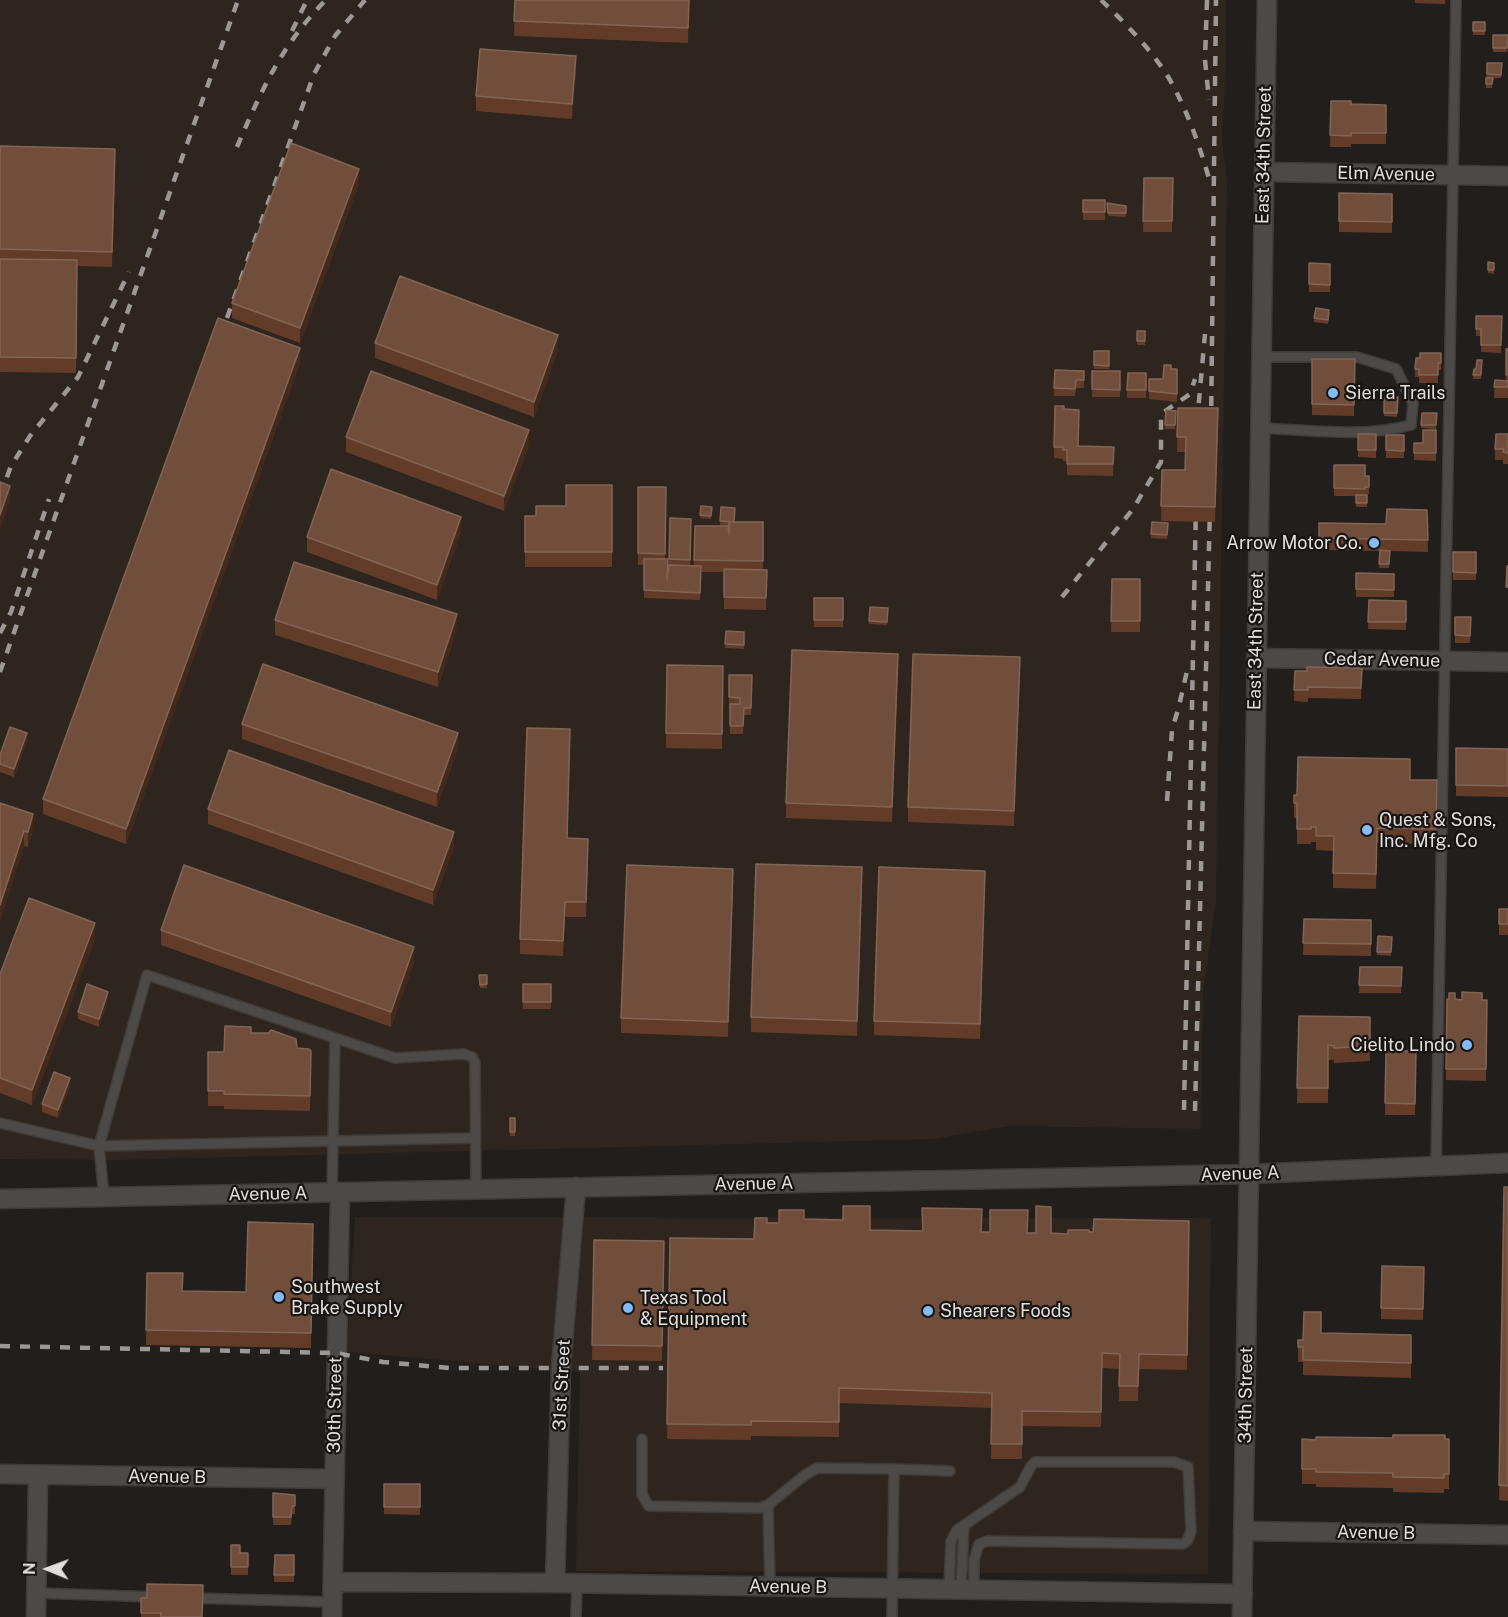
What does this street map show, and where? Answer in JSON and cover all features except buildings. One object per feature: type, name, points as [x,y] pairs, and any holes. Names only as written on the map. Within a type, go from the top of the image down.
[{"type":"main road","name":"East 34th Street","points":[[1249,1174],[1267,0]]},
{"type":"main road","name":"Elm Avenue","points":[[1264,172],[1508,176]]},
{"type":"main road","name":"Cedar Avenue","points":[[1256,658],[1508,662]]},
{"type":"main road","name":"Avenue A","points":[[0,1199],[1249,1174],[1508,1163]]},
{"type":"main road","name":"34th Street","points":[[1242,1617],[1249,1174]]},
{"type":"main road","name":"31st Street","points":[[555,1583],[561,1367],[576,1188]]},
{"type":"main road","name":"30th Street","points":[[332,1609],[336,1192]]},
{"type":"main road","name":"Avenue B","points":[[0,1474],[334,1479]]},
{"type":"main road","points":[[36,1617],[38,1475]]},
{"type":"main road","name":"Avenue B","points":[[1244,1531],[1508,1535]]},
{"type":"main road","name":"Avenue B","points":[[333,1582],[555,1583],[1243,1594]]},
{"type":"lane","points":[[1436,1166],[1456,0]]},
{"type":"lane","points":[[1260,428],[1391,430],[1411,425],[1413,403],[1396,369],[1357,357],[1261,357]]},
{"type":"lane","points":[[104,1197],[99,1146],[147,975],[395,1058],[464,1054],[472,1057],[475,1063],[476,1189]]},
{"type":"lane","points":[[335,1038],[333,1140],[336,1192]]},
{"type":"lane","points":[[0,1123],[99,1146],[476,1138]]},
{"type":"lane","points":[[642,1439],[642,1495],[649,1506],[759,1508],[768,1505],[805,1474],[817,1468],[950,1471]]},
{"type":"lane","points":[[1035,1462],[1174,1462],[1188,1467],[1191,1531],[1188,1540],[1183,1544],[987,1541],[979,1544],[975,1551],[962,1589],[951,1541],[957,1530],[1020,1487],[1035,1462]]},
{"type":"lane","points":[[892,1617],[894,1469]]},
{"type":"lane","points":[[768,1505],[770,1587]]},
{"type":"lane","points":[[576,1617],[577,1584]]},
{"type":"lane","points":[[36,1593],[166,1597]]},
{"type":"lane","points":[[178,1597],[332,1609]]},
{"type":"shaded area","points":[[0,0],[1226,0],[1226,66],[1222,142],[1227,182],[1216,900],[1203,993],[1201,1129],[1009,1126],[934,1139],[118,1160],[0,1159]]},
{"type":"shaded area","points":[[355,1217],[1211,1218],[1208,1574],[576,1571],[580,1372],[347,1352]]},
{"type":"railway","points":[[0,672],[238,0]]},
{"type":"railway","points":[[292,31],[307,0]]},
{"type":"railway","points":[[237,147],[274,69],[297,34],[326,0]]},
{"type":"railway","points":[[227,318],[314,74],[335,36],[365,0]]},
{"type":"railway","points":[[1101,0],[1147,48],[1170,80],[1193,130],[1210,182]]},
{"type":"railway","points":[[1207,0],[1205,60],[1209,100]]},
{"type":"railway","points":[[1211,426],[1216,0]]},
{"type":"railway","points":[[0,496],[11,466],[30,436],[78,377],[129,272]]},
{"type":"railway","points":[[1197,423],[1205,334]]},
{"type":"railway","points":[[1062,597],[1133,509],[1161,462],[1161,414],[1190,394],[1195,379]]},
{"type":"railway","points":[[0,633],[11,612],[49,499]]},
{"type":"railway","points":[[1184,1110],[1196,504]]},
{"type":"railway","points":[[1195,1111],[1210,507]]},
{"type":"railway","points":[[1167,801],[1172,730],[1187,671]]},
{"type":"railway","points":[[0,1346],[336,1353],[383,1362],[449,1368],[663,1368]]},
{"type":"place","name":"Sierra Trails","points":[[1333,393]]},
{"type":"place","name":"Arrow Motor Co.","points":[[1374,543]]},
{"type":"place","name":"Quest & Sons, Inc. Mfg. Co","points":[[1367,830]]},
{"type":"place","name":"Cielito Lindo","points":[[1467,1045]]},
{"type":"place","name":"Southwest Brake Supply","points":[[279,1297]]},
{"type":"place","name":"Texas Tool & Equipment","points":[[628,1308]]},
{"type":"place","name":"Shearers Foods","points":[[928,1311]]}]
